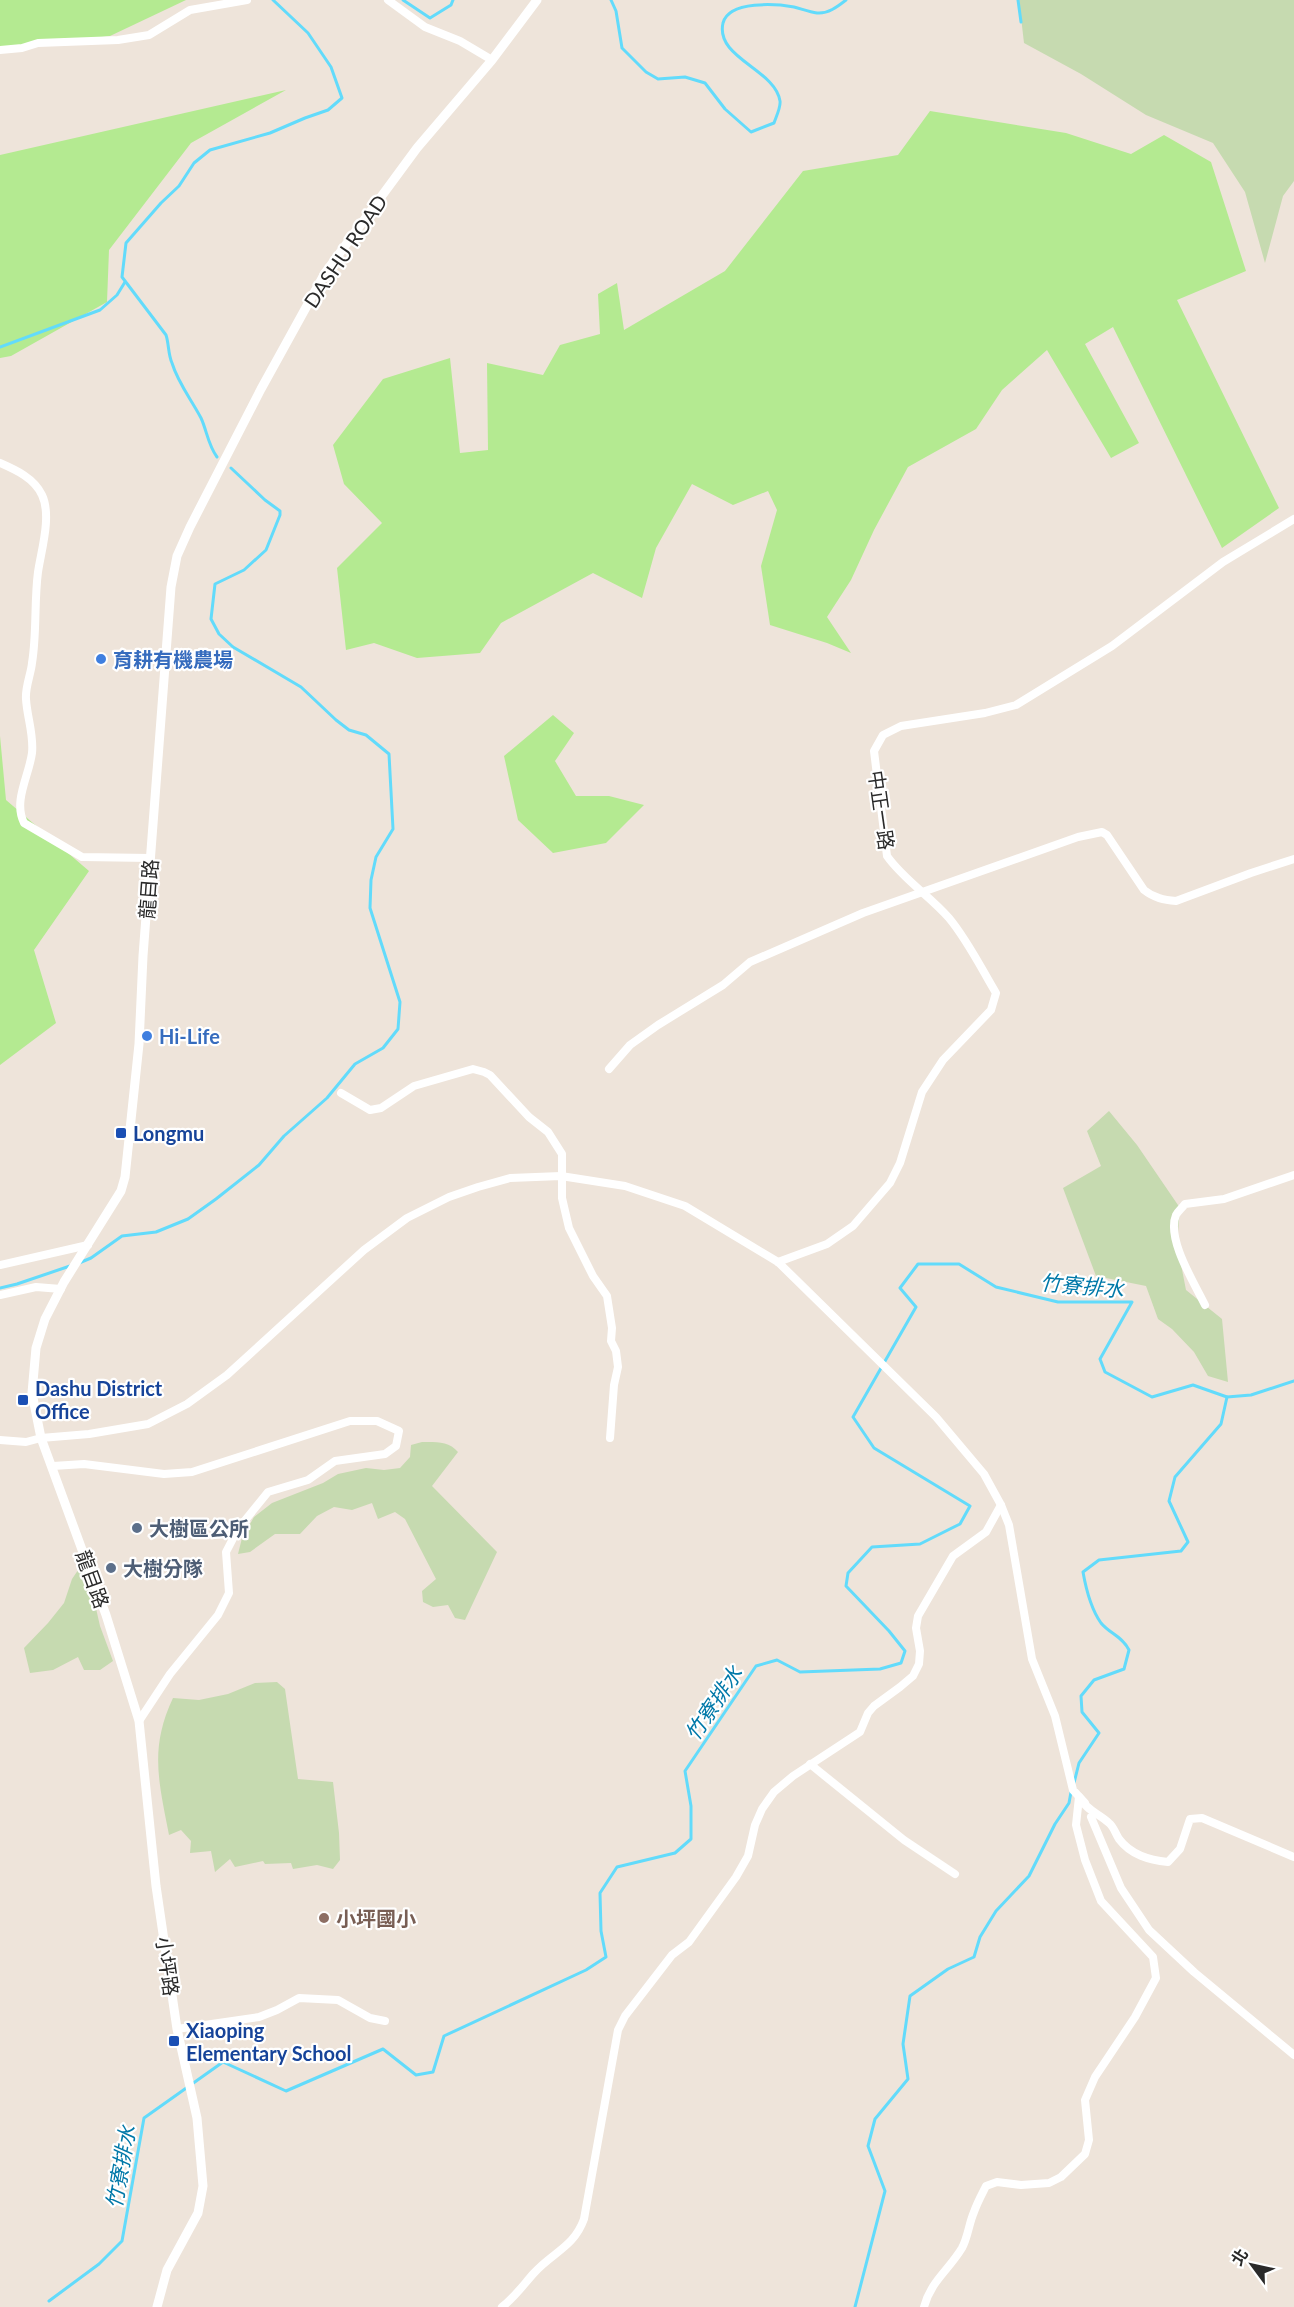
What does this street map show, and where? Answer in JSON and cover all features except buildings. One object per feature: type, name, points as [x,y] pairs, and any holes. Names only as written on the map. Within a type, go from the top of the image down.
[{"type":"street","points":[[0,50],[21,48],[38,43],[118,40],[149,35],[190,10],[247,0]]},
{"type":"street","points":[[387,0],[425,27],[460,41],[492,60]]},
{"type":"street","name":"DASHU ROAD","points":[[190,527],[261,389],[325,273],[417,148],[492,60],[537,0]]},
{"type":"street","points":[[0,463],[22,472],[43,496],[45,510],[32,662],[26,697],[32,752],[19,804],[21,818],[24,824],[82,857],[150,858]]},
{"type":"street","name":"中正一路","points":[[778,1262],[827,1244],[845,1232],[853,1226],[890,1183],[900,1164],[922,1092],[943,1060],[991,1010],[996,993],[966,941],[948,917],[894,867],[887,856],[874,751],[884,735],[901,726],[985,713],[1016,705],[1112,646],[1223,562],[1294,519]]},
{"type":"street","name":"龍目路","points":[[139,1721],[106,1615],[41,1438],[32,1393],[36,1348],[45,1319],[62,1285],[121,1191],[125,1177],[139,1044],[150,858],[171,587],[177,555],[190,527]]},
{"type":"street","points":[[609,1069],[630,1046],[658,1025],[723,985],[750,962],[863,913],[1094,833],[1102,832],[1107,835],[1144,890],[1151,896],[1164,900],[1176,901],[1251,873],[1294,860]]},
{"type":"street","points":[[341,1093],[370,1110],[381,1108],[414,1086],[473,1069],[484,1071],[548,1132],[562,1154],[562,1198],[569,1228],[592,1276],[607,1296],[612,1328],[611,1341],[616,1351],[618,1367],[614,1385],[610,1438]]},
{"type":"street","points":[[1205,1305],[1183,1264],[1174,1223],[1177,1214],[1185,1204],[1224,1198],[1294,1175]]},
{"type":"street","points":[[0,1440],[26,1442],[148,1424],[187,1404],[226,1375],[364,1250],[406,1218],[449,1197],[510,1178],[561,1176],[625,1186],[685,1206],[778,1262],[936,1417],[984,1474],[1009,1525],[1032,1659],[1055,1716],[1070,1777],[1084,1806],[1111,1825],[1119,1839],[1135,1853],[1148,1860],[1168,1862],[1180,1849],[1190,1819],[1202,1818],[1294,1857]]},
{"type":"street","points":[[0,1265],[88,1245]]},
{"type":"street","points":[[0,1295],[36,1287],[62,1285]]},
{"type":"street","points":[[53,1466],[84,1464],[164,1474],[192,1472],[350,1421],[377,1421],[399,1431],[396,1446],[385,1454],[334,1461],[308,1480],[268,1492],[238,1529],[226,1552],[229,1593],[218,1615],[170,1674],[139,1721]]},
{"type":"street","points":[[502,2307],[534,2273],[579,2234],[584,2218],[618,2030],[625,2016],[672,1955],[689,1942],[736,1876],[748,1856],[755,1825],[762,1809],[774,1792],[810,1764],[860,1732],[868,1713],[874,1706],[913,1676],[919,1664],[920,1652],[916,1628],[918,1616],[953,1556],[986,1532],[1001,1505]]},
{"type":"street","name":"小坪路","points":[[139,1721],[156,1886],[177,2029],[197,2118],[203,2186],[198,2213],[166,2270],[157,2307]]},
{"type":"street","points":[[810,1764],[904,1840],[955,1874]]},
{"type":"street","points":[[924,2307],[933,2283],[948,2269],[963,2246],[974,2211],[986,2186],[997,2182],[1021,2185],[1049,2183],[1061,2177],[1085,2154],[1089,2134],[1085,2100],[1095,2077],[1135,2018],[1156,1978],[1153,1957],[1101,1901],[1085,1860],[1076,1826],[1079,1797]]},
{"type":"street","points":[[1091,1817],[1121,1888],[1149,1930],[1194,1972],[1294,2055]]},
{"type":"street","points":[[177,2029],[259,2017],[299,1998],[338,2000],[369,2018],[385,2021]]},
{"type":"green space","points":[[0,0],[186,0],[110,36],[0,50]]},
{"type":"green space","points":[[1019,0],[1294,0],[1294,181],[1283,196],[1265,263],[1245,192],[1213,143],[1146,115],[1081,74],[1024,43]]},
{"type":"green space","points":[[286,90],[191,143],[109,250],[107,302],[11,356],[0,358],[0,155]]},
{"type":"green space","points":[[930,111],[1066,133],[1131,154],[1164,135],[1211,162],[1246,271],[1177,300],[1279,508],[1222,548],[1113,327],[1085,344],[1139,443],[1111,458],[1047,350],[1002,390],[976,429],[908,467],[874,530],[851,580],[827,617],[851,653],[770,625],[761,566],[777,510],[768,491],[733,505],[692,484],[656,548],[642,598],[593,573],[501,623],[480,653],[417,658],[374,643],[346,650],[337,568],[382,523],[344,484],[333,445],[383,379],[450,358],[460,453],[488,450],[487,363],[543,375],[560,345],[600,334],[598,294],[617,283],[624,330],[725,271],[803,171],[898,155]]},
{"type":"green space","points":[[553,715],[574,733],[555,761],[576,796],[609,796],[644,805],[606,843],[553,853],[518,820],[504,756]]},
{"type":"green space","points":[[0,736],[6,800],[89,871],[34,950],[56,1023],[0,1065]]},
{"type":"green space","points":[[1109,1111],[1137,1145],[1180,1208],[1177,1244],[1186,1290],[1222,1319],[1228,1382],[1208,1376],[1194,1352],[1172,1329],[1158,1319],[1146,1286],[1096,1276],[1063,1188],[1101,1166],[1087,1131]]},
{"type":"green space","points":[[422,1442],[446,1444],[458,1452],[432,1486],[497,1552],[465,1620],[455,1618],[448,1605],[433,1607],[423,1602],[422,1591],[436,1579],[405,1519],[395,1512],[378,1519],[372,1503],[352,1510],[334,1507],[317,1516],[300,1534],[275,1534],[250,1552],[238,1554],[242,1538],[254,1517],[272,1503],[323,1483],[338,1474],[366,1468],[384,1470],[400,1468],[410,1457],[411,1445]]},
{"type":"green space","points":[[85,1560],[100,1626],[113,1661],[100,1670],[84,1670],[78,1657],[53,1670],[30,1673],[24,1648],[64,1603],[72,1579]]},
{"type":"green space","points":[[277,1682],[285,1689],[298,1779],[333,1782],[340,1860],[333,1869],[317,1865],[293,1869],[291,1863],[265,1864],[263,1861],[235,1867],[230,1859],[215,1872],[211,1851],[190,1853],[191,1841],[181,1830],[169,1835],[158,1766],[161,1733],[166,1716],[173,1698],[199,1700],[228,1694],[255,1683]]},
{"type":"waterway","points":[[217,457],[201,418],[175,370],[166,335],[122,277],[126,243],[179,186],[194,163],[210,150],[270,133],[328,110],[342,98],[331,67],[308,33],[273,0]]},
{"type":"waterway","points":[[403,0],[430,18],[451,5],[453,0]]},
{"type":"waterway","points":[[611,0],[616,11],[622,48],[646,72],[658,79],[685,77],[705,83],[725,109],[751,132],[774,123],[780,101],[776,90],[768,80],[736,55],[728,45],[723,35],[723,23],[727,16],[734,10],[754,5],[794,7],[821,13],[832,10],[846,0]]},
{"type":"waterway","points":[[1018,0],[1021,22]]},
{"type":"waterway","points":[[0,347],[100,310],[117,295],[125,282]]},
{"type":"waterway","points":[[79,1263],[91,1258],[122,1236],[156,1232],[188,1219],[216,1199],[259,1165],[284,1136],[327,1098],[355,1064],[383,1048],[398,1029],[400,1002],[370,908],[371,880],[376,857],[393,829],[389,754],[366,735],[349,730],[301,687],[233,647],[219,634],[211,619],[215,584],[244,570],[266,550],[280,515],[280,511],[231,468]]},
{"type":"waterway","name":"竹寮排水","points":[[49,2301],[99,2264],[122,2241],[144,2118],[223,2062],[286,2091],[383,2049],[416,2075],[433,2072],[444,2036],[586,1970],[606,1957],[601,1931],[600,1893],[617,1867],[675,1853],[691,1839],[691,1806],[685,1771],[756,1666],[777,1660],[800,1672],[880,1669],[901,1663],[905,1651],[846,1586],[848,1573],[872,1547],[920,1544],[960,1524],[970,1506],[874,1448],[853,1417],[916,1307],[900,1288],[918,1264],[959,1264],[996,1287],[1058,1302],[1132,1302],[1100,1359],[1105,1372],[1152,1397],[1193,1385],[1227,1397],[1251,1395],[1294,1381]]},
{"type":"waterway","points":[[0,1288],[70,1266]]},
{"type":"waterway","points":[[1074,1783],[1079,1763],[1099,1733],[1082,1712],[1081,1696],[1094,1680],[1124,1669],[1129,1650],[1123,1641],[1104,1627],[1094,1612],[1083,1572],[1099,1560],[1181,1551],[1188,1542],[1169,1501],[1175,1477],[1221,1424],[1227,1397]]},
{"type":"waterway","points":[[855,2307],[885,2191],[868,2146],[875,2119],[908,2079],[903,2044],[910,1996],[948,1969],[974,1957],[980,1937],[996,1911],[1029,1876],[1055,1824],[1069,1803],[1071,1792]]},
{"type":"place","name":"育耕有機農場","points":[[101,659]]},
{"type":"place","name":"Hi-Life","points":[[147,1036]]},
{"type":"place","name":"Longmu","points":[[121,1133]]},
{"type":"place","name":"Dashu District Office","points":[[23,1400]]},
{"type":"place","name":"大樹區公所","points":[[137,1528]]},
{"type":"place","name":"大樹分隊","points":[[111,1568]]},
{"type":"place","name":"小坪國小","points":[[324,1918]]},
{"type":"place","name":"Xiaoping Elementary School","points":[[174,2041]]}]
